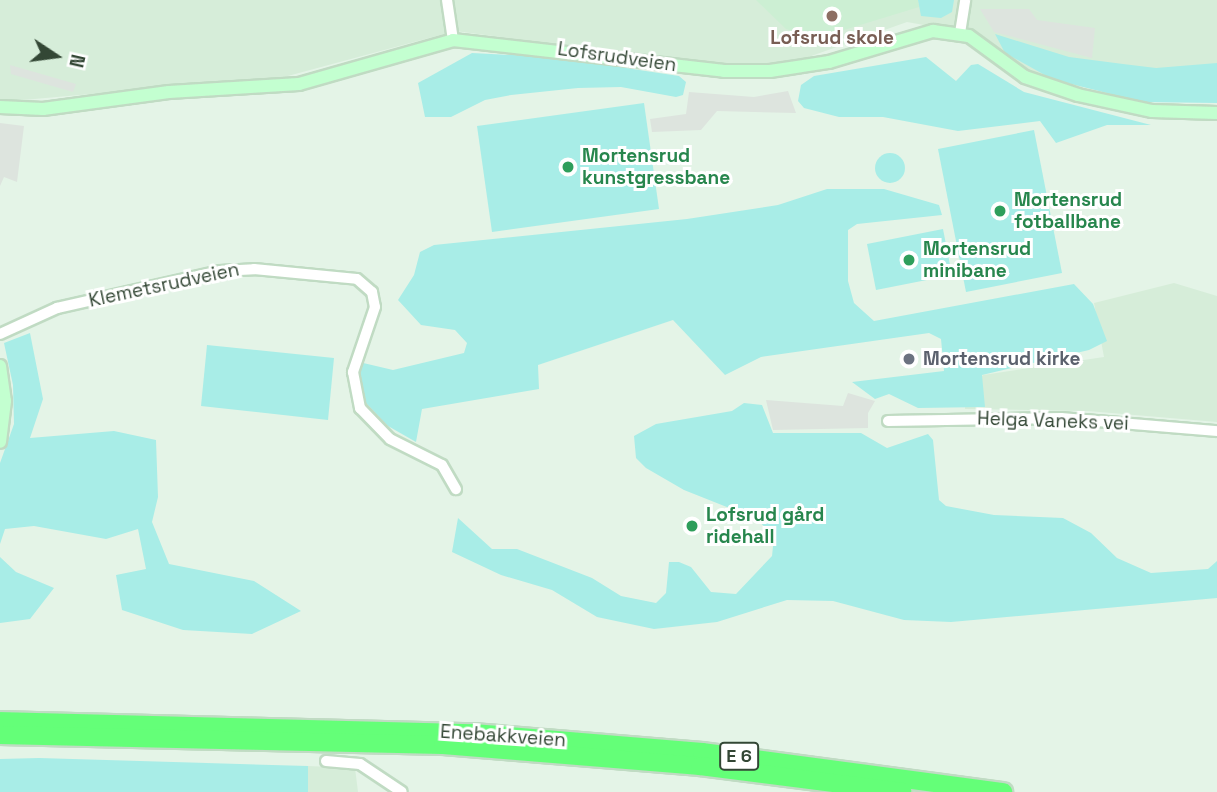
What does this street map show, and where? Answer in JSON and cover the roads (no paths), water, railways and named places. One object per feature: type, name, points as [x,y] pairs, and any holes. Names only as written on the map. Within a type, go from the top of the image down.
[{"type":"highway","name":"Enebakkveien","points":[[0,721],[443,738],[702,752],[1003,792]]},
{"type":"highway","name":"Enebakkveien","points":[[0,735],[443,738]]},
{"type":"highway","name":"Enebakkveien","points":[[473,740],[902,792]]},
{"type":"street","points":[[447,0],[453,40]]},
{"type":"street","points":[[965,0],[960,33],[975,39],[1025,77],[1058,89],[1152,111],[1217,113]]},
{"type":"street","name":"Lofsrudveien","points":[[0,107],[43,109],[169,92],[299,84],[453,40],[724,71],[770,72],[829,62],[920,33],[960,33]]},
{"type":"street","name":"Klemetsrudveien","points":[[0,334],[57,308],[220,271],[254,268],[357,279],[372,292],[375,307],[353,372],[360,408],[390,439],[442,465],[456,489]]},
{"type":"street","points":[[0,366],[5,401],[0,442]]},
{"type":"street","name":"Helga Vaneks vei","points":[[888,421],[1060,418],[1217,432]]},
{"type":"street","points":[[326,761],[360,764],[402,792]]},
{"type":"place","name":"Lofsrud skole","points":[[832,16]]},
{"type":"place","name":"Mortensrud kunstgressbane","points":[[568,167]]},
{"type":"place","name":"Mortensrud fotballbane","points":[[1000,211]]},
{"type":"place","name":"Mortensrud minibane","points":[[909,260]]},
{"type":"place","name":"Mortensrud kirke","points":[[909,359]]},
{"type":"place","name":"Lofsrud gård ridehall","points":[[692,526]]}]
